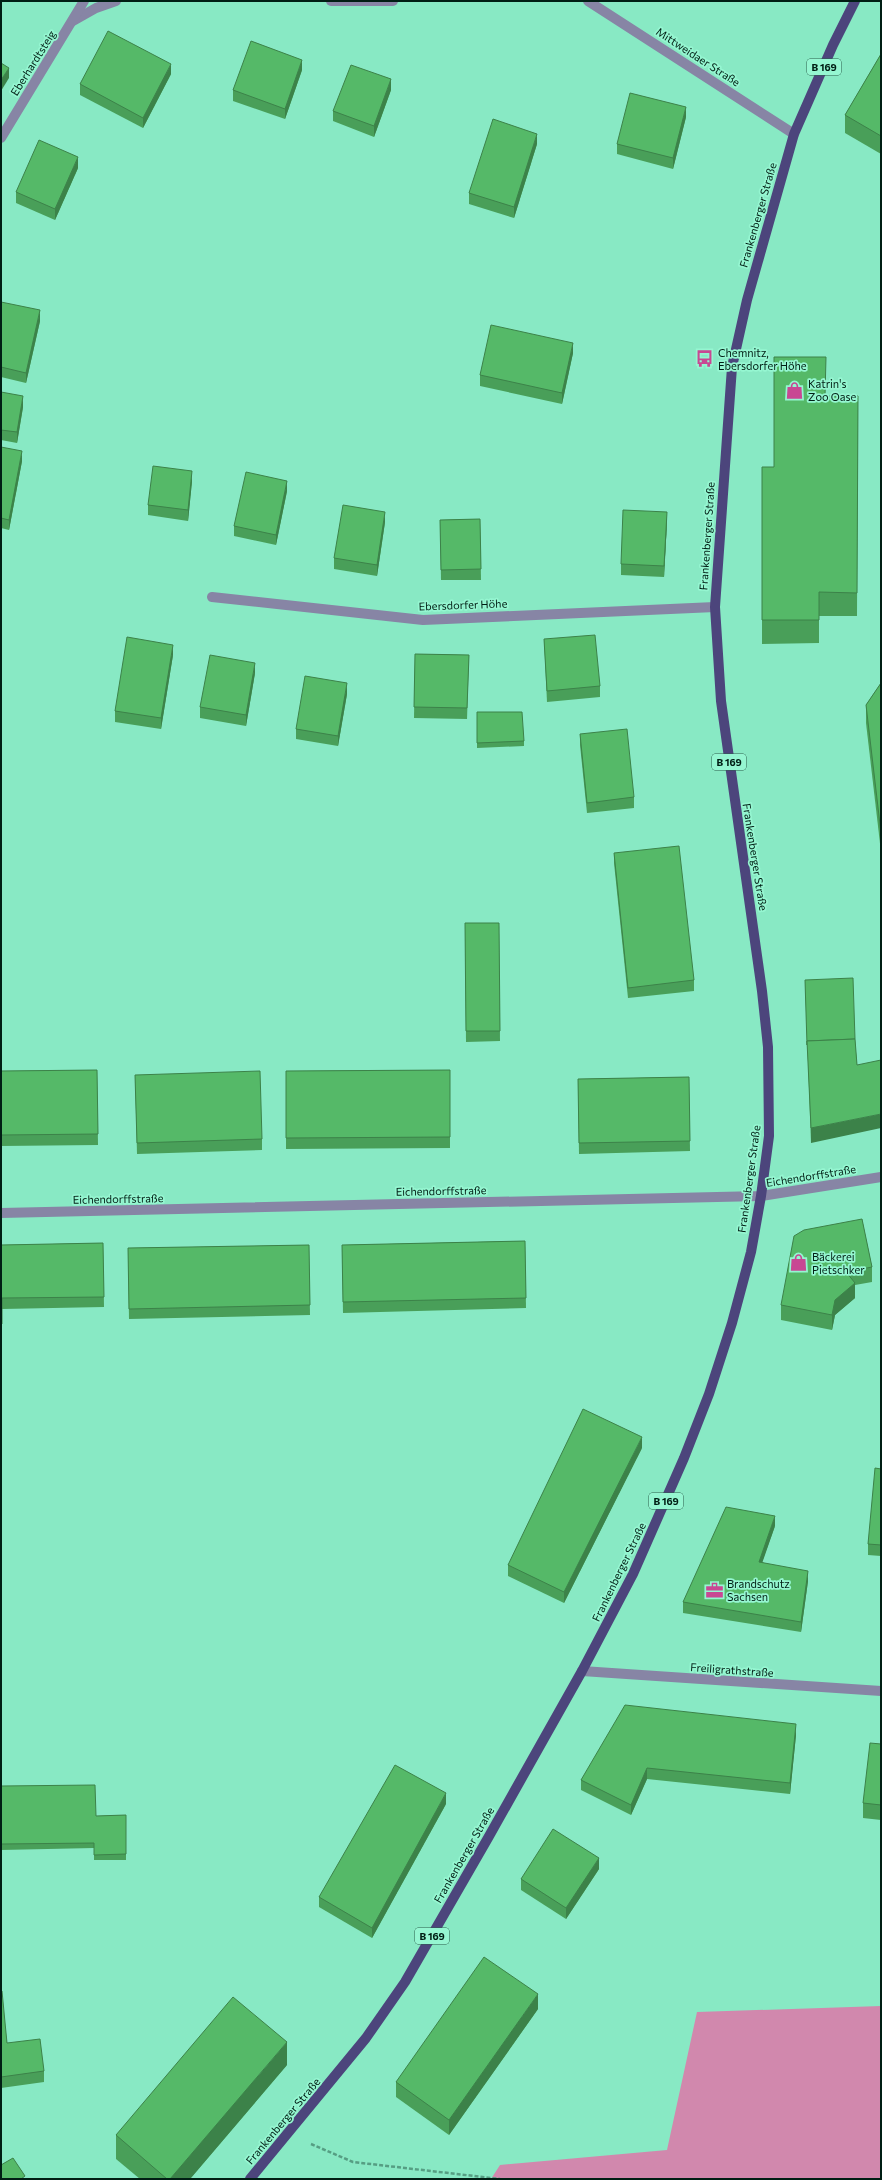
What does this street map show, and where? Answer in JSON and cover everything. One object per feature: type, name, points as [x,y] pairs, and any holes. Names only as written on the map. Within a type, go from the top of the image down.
[{"type":"main road","name":"Frankenberger Straße","points":[[250,2179],[289,2134],[366,2038],[405,1982],[582,1671],[633,1574],[684,1458],[709,1394],[751,1252],[761,1196],[769,1136],[768,1047],[756,946],[720,701],[715,607],[732,367],[753,277],[794,134],[833,45],[855,1]]},
{"type":"street","name":"Eberhardtsteig","points":[[1,138],[84,1]]},
{"type":"street","points":[[73,21],[96,8],[116,1]]},
{"type":"street","points":[[331,1],[393,1]]},
{"type":"street","name":"Mittweidaer Straße","points":[[588,1],[794,134]]},
{"type":"street","name":"Ebersdorfer Höhe","points":[[212,597],[422,620],[715,607]]},
{"type":"street","name":"Eichendorffstraße","points":[[1,1213],[761,1196],[881,1177]]},
{"type":"street","name":"Freiligrathstraße","points":[[582,1671],[881,1691]]},
{"type":"path","points":[[289,2134],[354,2162],[500,2179]]},
{"type":"shaded area","points":[[881,2006],[881,2179],[491,2179],[500,2165],[667,2150],[697,2012]]},
{"type":"building","points":[[108,31],[171,64],[143,118],[80,84]]},
{"type":"building","points":[[251,41],[302,60],[285,109],[233,90]]},
{"type":"building","points":[[881,54],[881,136],[845,115]]},
{"type":"building","points":[[1,63],[9,68],[1,80]]},
{"type":"building","points":[[351,65],[391,79],[374,126],[333,111]]},
{"type":"building","points":[[630,93],[686,107],[673,158],[617,144]]},
{"type":"building","points":[[493,119],[537,134],[514,207],[469,193]]},
{"type":"building","points":[[39,140],[78,157],[55,209],[16,192]]},
{"type":"building","points":[[1,302],[40,310],[26,373],[1,367]]},
{"type":"building","points":[[491,325],[573,343],[562,393],[480,375]]},
{"type":"building","points":[[774,357],[826,357],[825,396],[858,396],[857,593],[819,592],[819,620],[762,620],[762,467],[774,467]]},
{"type":"building","points":[[1,392],[23,396],[17,432],[1,430]]},
{"type":"building","points":[[1,447],[22,451],[9,520],[1,518]]},
{"type":"building","points":[[153,466],[192,471],[188,510],[148,505]]},
{"type":"building","points":[[246,472],[287,481],[276,535],[234,526]]},
{"type":"building","points":[[343,505],[385,512],[377,565],[334,558]]},
{"type":"building","points":[[623,510],[667,512],[664,566],[621,564]]},
{"type":"building","points":[[480,519],[481,569],[441,570],[440,520]]},
{"type":"building","points":[[595,635],[600,686],[547,691],[544,639]]},
{"type":"building","points":[[127,637],[173,645],[161,718],[115,711]]},
{"type":"building","points":[[415,654],[469,655],[467,708],[414,707]]},
{"type":"building","points":[[210,655],[255,663],[246,715],[200,707]]},
{"type":"building","points":[[305,676],[347,683],[338,736],[296,729]]},
{"type":"building","points":[[881,683],[881,833],[866,705]]},
{"type":"building","points":[[477,712],[522,712],[524,741],[477,743]]},
{"type":"building","points":[[627,729],[634,797],[587,803],[580,734]]},
{"type":"building","points":[[679,846],[694,980],[628,988],[614,853]]},
{"type":"building","points":[[465,923],[499,923],[500,1031],[466,1031]]},
{"type":"building","points":[[853,978],[855,1039],[807,1041],[807,1045],[805,980]]},
{"type":"building","points":[[855,1039],[857,1065],[881,1060],[881,1114],[811,1128],[807,1041]]},
{"type":"building","points":[[97,1070],[98,1134],[1,1135],[1,1071]]},
{"type":"building","points":[[450,1070],[450,1137],[286,1138],[286,1071]]},
{"type":"building","points":[[260,1071],[262,1139],[137,1143],[135,1075]]},
{"type":"building","points":[[689,1077],[690,1141],[579,1143],[578,1079]]},
{"type":"building","points":[[862,1219],[872,1267],[846,1272],[855,1283],[835,1300],[832,1315],[781,1305],[794,1236],[804,1230]]},
{"type":"building","points":[[525,1241],[526,1298],[343,1302],[342,1245]]},
{"type":"building","points":[[103,1243],[104,1297],[2,1298],[1,1324],[1,1245]]},
{"type":"building","points":[[309,1245],[310,1305],[129,1309],[128,1248]]},
{"type":"building","points":[[583,1409],[642,1437],[564,1592],[508,1565]]},
{"type":"building","points":[[875,1468],[881,1469],[881,1545],[868,1544]]},
{"type":"building","points":[[726,1507],[775,1516],[759,1562],[808,1571],[801,1622],[683,1602]]},
{"type":"building","points":[[625,1705],[796,1724],[790,1783],[647,1768],[631,1805],[581,1780]]},
{"type":"building","points":[[870,1743],[881,1744],[881,1805],[863,1803]]},
{"type":"building","points":[[395,1765],[446,1793],[372,1928],[319,1897]]},
{"type":"building","points":[[95,1785],[96,1816],[126,1815],[126,1854],[94,1855],[94,1843],[1,1844],[1,1786]]},
{"type":"building","points":[[553,1829],[599,1858],[566,1908],[521,1879]]},
{"type":"building","points":[[484,1957],[538,1994],[449,2120],[396,2082]]},
{"type":"building","points":[[1,1991],[7,2043],[40,2039],[44,2071],[1,2077]]},
{"type":"building","points":[[233,1997],[287,2042],[170,2179],[167,2179],[116,2135]]},
{"type":"building","points":[[13,2158],[25,2176],[21,2179],[1,2179],[1,2165]]},
{"type":"place","name":"Chemnitz, Ebersdorfer Höhe","points":[[705,359]]},
{"type":"place","name":"Katrin's Zoo Oase","points":[[795,390]]},
{"type":"place","name":"Bäckerei Pietschker","points":[[799,1263]]},
{"type":"place","name":"Brandschutz Sachsen","points":[[714,1590]]}]
